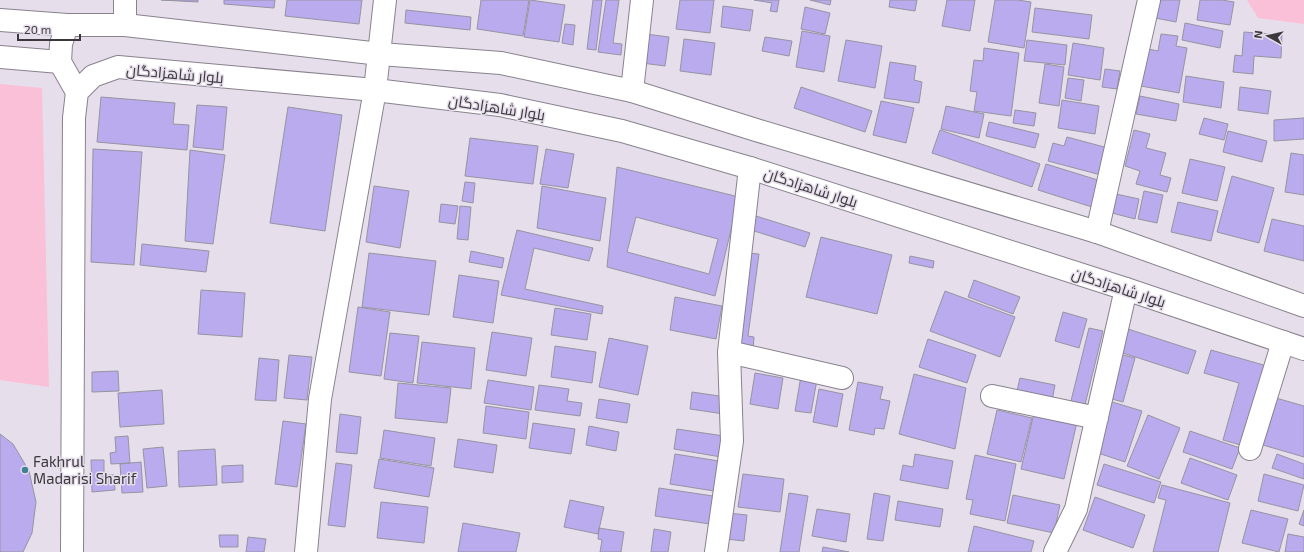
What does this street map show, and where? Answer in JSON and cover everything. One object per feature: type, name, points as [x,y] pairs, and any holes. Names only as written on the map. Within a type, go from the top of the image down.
[{"type":"main road","points":[[125,0],[125,25]]},
{"type":"main road","points":[[306,552],[320,399],[375,90],[385,0]]},
{"type":"main road","points":[[632,91],[642,0]]},
{"type":"main road","points":[[1097,232],[1149,0]]},
{"type":"main road","points":[[0,20],[67,25],[125,25],[380,54],[501,63],[632,91],[756,130],[1097,232],[1304,306]]},
{"type":"main road","points":[[67,25],[61,44],[60,62],[77,92],[74,126],[72,552]]},
{"type":"main road","points":[[0,57],[60,62]]},
{"type":"main road","name":"بلوار شاهزادگان","points":[[77,92],[93,76],[118,68],[375,90],[500,105],[622,130],[750,168],[1126,289],[1304,349]]},
{"type":"main road","points":[[716,552],[732,441],[729,352],[750,168]]},
{"type":"main road","points":[[1055,552],[1076,509],[1126,289]]},
{"type":"main road","points":[[1250,449],[1283,342]]},
{"type":"main road","points":[[729,352],[842,378]]},
{"type":"main road","points":[[992,396],[1097,418]]},
{"type":"shaded area","points":[[1247,0],[1304,0],[1304,24],[1258,18]]},
{"type":"shaded area","points":[[0,84],[42,88],[49,387],[0,380]]},
{"type":"building","points":[[161,0],[198,0],[198,2]]},
{"type":"building","points":[[224,0],[275,0],[274,8],[224,4]]},
{"type":"building","points":[[287,0],[362,0],[359,24],[285,16]]},
{"type":"building","points":[[481,0],[529,0],[523,36],[477,29]]},
{"type":"building","points":[[530,0],[565,5],[559,42],[524,37]]},
{"type":"building","points":[[593,0],[602,0],[596,50],[587,49]]},
{"type":"building","points":[[606,0],[619,0],[613,43],[622,44],[621,55],[598,52]]},
{"type":"building","points":[[680,0],[714,0],[710,33],[676,29]]},
{"type":"building","points":[[754,0],[779,0],[777,12],[770,11],[772,3]]},
{"type":"building","points":[[810,0],[831,0],[830,5]]},
{"type":"building","points":[[890,0],[917,0],[915,11],[889,7]]},
{"type":"building","points":[[947,0],[975,0],[970,31],[942,26]]},
{"type":"building","points":[[995,0],[1018,0],[1031,2],[1024,48],[988,42]]},
{"type":"building","points":[[1158,0],[1180,0],[1176,22],[1155,18]]},
{"type":"building","points":[[1200,0],[1222,0],[1234,2],[1230,25],[1197,20]]},
{"type":"building","points":[[723,6],[753,10],[750,31],[721,27]]},
{"type":"building","points":[[805,7],[830,13],[825,34],[801,29]]},
{"type":"building","points":[[1035,8],[1092,15],[1089,39],[1032,32]]},
{"type":"building","points":[[406,10],[471,17],[470,30],[405,23]]},
{"type":"building","points":[[1185,23],[1223,31],[1220,48],[1182,40]]},
{"type":"building","points":[[565,24],[575,25],[573,45],[562,43]]},
{"type":"building","points":[[802,31],[830,36],[824,72],[796,67]]},
{"type":"building","points":[[1244,32],[1282,35],[1281,58],[1254,56],[1253,74],[1233,72],[1235,55],[1242,56]]},
{"type":"building","points":[[646,34],[669,37],[665,66],[642,63]]},
{"type":"building","points":[[1161,34],[1178,36],[1176,46],[1187,48],[1179,93],[1141,86],[1148,49],[1158,51]]},
{"type":"building","points":[[765,37],[792,41],[789,56],[762,51]]},
{"type":"building","points":[[684,39],[715,43],[711,75],[680,71]]},
{"type":"building","points":[[846,40],[882,46],[875,88],[838,81]]},
{"type":"building","points":[[1027,40],[1067,45],[1065,65],[1024,61]]},
{"type":"building","points":[[1073,43],[1104,48],[1100,80],[1068,75]]},
{"type":"building","points":[[984,48],[1019,53],[1011,116],[974,111],[977,92],[970,91],[974,60],[983,61]]},
{"type":"building","points":[[890,62],[916,66],[914,80],[922,82],[919,103],[884,98]]},
{"type":"building","points":[[1045,64],[1064,67],[1059,106],[1039,103]]},
{"type":"building","points":[[1105,69],[1120,71],[1117,89],[1102,87]]},
{"type":"building","points":[[1186,76],[1224,82],[1221,108],[1183,102]]},
{"type":"building","points":[[1068,78],[1084,80],[1081,101],[1065,98]]},
{"type":"building","points":[[801,87],[872,111],[865,132],[794,108]]},
{"type":"building","points":[[1240,87],[1271,91],[1268,114],[1238,110]]},
{"type":"building","points":[[1140,96],[1179,104],[1176,121],[1136,114]]},
{"type":"building","points":[[101,97],[175,103],[173,124],[189,125],[187,150],[97,142]]},
{"type":"building","points":[[1062,100],[1099,106],[1095,134],[1058,128]]},
{"type":"building","points":[[881,101],[914,108],[906,143],[873,135]]},
{"type":"building","points":[[197,105],[227,107],[223,150],[193,147]]},
{"type":"building","points":[[946,106],[984,114],[979,138],[941,129]]},
{"type":"building","points":[[288,107],[342,115],[325,231],[270,223]]},
{"type":"building","points":[[1015,110],[1036,113],[1034,126],[1013,123]]},
{"type":"building","points":[[1204,118],[1228,124],[1224,140],[1199,134]]},
{"type":"building","points":[[1304,118],[1304,139],[1274,141],[1274,120]]},
{"type":"building","points":[[989,122],[1039,134],[1035,148],[986,136]]},
{"type":"building","points":[[940,130],[1040,164],[1032,187],[932,153]]},
{"type":"building","points":[[1134,130],[1150,134],[1146,148],[1166,153],[1160,175],[1171,178],[1167,192],[1136,184],[1140,171],[1125,166]]},
{"type":"building","points":[[1228,131],[1267,141],[1262,162],[1223,152]]},
{"type":"building","points":[[1067,137],[1108,148],[1101,175],[1048,161],[1053,143],[1064,146]]},
{"type":"building","points":[[470,138],[538,146],[533,184],[465,176]]},
{"type":"building","points":[[93,149],[142,152],[134,265],[91,262]]},
{"type":"building","points":[[546,149],[574,154],[568,188],[540,184]]},
{"type":"building","points":[[190,150],[225,155],[213,244],[185,241]]},
{"type":"building","points":[[1291,153],[1304,155],[1304,195],[1285,192]]},
{"type":"building","points":[[1190,159],[1225,167],[1217,201],[1182,193]]},
{"type":"building","points":[[1046,164],[1101,181],[1092,207],[1038,190]]},
{"type":"building","points":[[617,167],[739,197],[715,296],[607,267]],"holes":[[[636,217],[718,239],[709,274],[627,252]]]},
{"type":"building","points":[[1232,176],[1274,188],[1259,243],[1217,232]]},
{"type":"building","points":[[465,182],[475,183],[473,203],[462,201]]},
{"type":"building","points":[[374,186],[409,191],[400,248],[366,242]]},
{"type":"building","points":[[542,186],[606,198],[600,241],[537,228]]},
{"type":"building","points":[[1144,191],[1163,195],[1157,223],[1138,219]]},
{"type":"building","points":[[1116,194],[1139,199],[1135,219],[1112,213]]},
{"type":"building","points":[[1178,202],[1218,211],[1211,241],[1171,232]]},
{"type":"building","points":[[441,204],[458,206],[455,224],[439,222]]},
{"type":"building","points":[[460,206],[471,207],[468,240],[457,239]]},
{"type":"building","points":[[756,216],[810,233],[805,247],[751,230]]},
{"type":"building","points":[[1272,219],[1304,226],[1304,261],[1264,251]]},
{"type":"building","points":[[517,230],[593,248],[589,261],[534,248],[525,289],[603,306],[602,314],[501,295]]},
{"type":"building","points":[[821,237],[892,255],[877,314],[806,297]]},
{"type":"building","points":[[142,244],[209,251],[206,272],[140,265]]},
{"type":"building","points":[[471,251],[504,258],[502,268],[469,262]]},
{"type":"building","points":[[369,253],[436,261],[429,315],[362,307]]},
{"type":"building","points":[[746,253],[759,254],[748,336],[754,337],[753,350],[741,347]]},
{"type":"building","points":[[910,256],[934,261],[933,268],[909,263]]},
{"type":"building","points":[[459,275],[499,281],[493,323],[453,317]]},
{"type":"building","points":[[974,280],[1020,297],[1013,314],[968,297]]},
{"type":"building","points":[[201,290],[245,293],[242,337],[198,334]]},
{"type":"building","points":[[945,291],[1015,317],[1000,357],[930,331]]},
{"type":"building","points":[[675,297],[722,306],[716,339],[670,330]]},
{"type":"building","points":[[358,307],[390,312],[381,376],[349,372]]},
{"type":"building","points":[[555,308],[591,314],[587,340],[551,335]]},
{"type":"building","points":[[1063,312],[1087,319],[1079,348],[1055,341]]},
{"type":"building","points":[[1089,328],[1103,331],[1083,413],[1069,409]]},
{"type":"building","points":[[1128,329],[1196,351],[1188,374],[1120,352]]},
{"type":"building","points":[[492,332],[532,338],[526,376],[486,370]]},
{"type":"building","points":[[390,333],[419,336],[413,383],[384,379]]},
{"type":"building","points":[[609,338],[648,346],[638,395],[599,387]]},
{"type":"building","points":[[928,339],[976,355],[967,383],[919,367]]},
{"type":"building","points":[[422,342],[475,348],[471,389],[417,383]]},
{"type":"building","points":[[555,346],[596,352],[592,383],[551,377]]},
{"type":"building","points":[[1211,350],[1267,366],[1244,446],[1223,440],[1239,383],[1204,373]]},
{"type":"building","points":[[1120,354],[1135,358],[1123,402],[1108,398]]},
{"type":"building","points":[[289,355],[312,357],[307,400],[284,398]]},
{"type":"building","points":[[259,358],[279,360],[276,401],[255,400]]},
{"type":"building","points":[[802,370],[818,374],[811,413],[795,411]]},
{"type":"building","points":[[118,371],[119,391],[92,392],[92,372]]},
{"type":"building","points":[[755,373],[783,378],[778,409],[750,404]]},
{"type":"building","points":[[914,374],[966,388],[955,449],[899,434]]},
{"type":"building","points":[[1020,378],[1055,385],[1051,407],[1015,399]]},
{"type":"building","points":[[488,380],[534,387],[531,410],[484,403]]},
{"type":"building","points":[[858,382],[883,387],[880,399],[890,401],[884,429],[875,428],[874,435],[849,430]]},
{"type":"building","points":[[398,383],[451,388],[447,423],[395,418]]},
{"type":"building","points":[[539,385],[569,389],[567,401],[582,403],[580,416],[535,410]]},
{"type":"building","points":[[819,389],[843,394],[837,427],[813,422]]},
{"type":"building","points":[[162,390],[164,424],[120,427],[118,393]]},
{"type":"building","points":[[692,392],[726,397],[724,414],[690,409]]},
{"type":"building","points":[[1269,396],[1304,406],[1304,457],[1256,443]]},
{"type":"building","points":[[599,399],[630,404],[627,423],[596,418]]},
{"type":"building","points":[[1109,401],[1142,411],[1125,462],[1092,451]]},
{"type":"building","points":[[486,406],[529,412],[526,439],[483,433]]},
{"type":"building","points":[[997,410],[1032,418],[1021,462],[987,454]]},
{"type":"building","points":[[1034,413],[1077,422],[1064,479],[1021,469]]},
{"type":"building","points":[[340,414],[361,417],[357,454],[336,452]]},
{"type":"building","points":[[1148,415],[1180,428],[1159,479],[1127,466]]},
{"type":"building","points":[[283,421],[306,424],[297,487],[275,484]]},
{"type":"building","points":[[533,423],[575,429],[571,454],[529,448]]},
{"type":"building","points":[[589,426],[619,432],[616,451],[586,445]]},
{"type":"building","points":[[677,429],[724,436],[721,457],[674,449]]},
{"type":"building","points":[[384,430],[435,438],[431,466],[380,458]]},
{"type":"building","points":[[1190,431],[1240,448],[1232,469],[1183,452]]},
{"type":"building","points":[[0,434],[13,444],[29,471],[36,502],[32,533],[23,552],[0,552]]},
{"type":"building","points":[[128,436],[130,463],[111,464],[110,453],[116,452],[115,437]]},
{"type":"building","points":[[458,439],[497,445],[493,473],[454,467]]},
{"type":"building","points":[[163,447],[167,486],[147,488],[143,449]]},
{"type":"building","points":[[215,449],[217,485],[179,487],[178,451]]},
{"type":"building","points":[[675,454],[719,461],[714,491],[670,484]]},
{"type":"building","points":[[915,454],[953,461],[948,489],[900,480],[903,465],[913,467]]},
{"type":"building","points":[[1277,454],[1304,464],[1304,479],[1272,468]]},
{"type":"building","points":[[975,455],[1016,464],[1005,521],[970,514],[973,500],[966,499]]},
{"type":"building","points":[[1190,458],[1237,475],[1228,500],[1181,483]]},
{"type":"building","points":[[379,459],[434,468],[429,497],[374,488]]},
{"type":"building","points":[[91,460],[104,460],[104,475],[114,475],[115,490],[92,492]]},
{"type":"building","points":[[141,462],[143,492],[122,493],[120,464]]},
{"type":"building","points":[[336,463],[352,465],[345,527],[328,525]]},
{"type":"building","points":[[1104,464],[1161,482],[1154,503],[1097,485]]},
{"type":"building","points":[[243,465],[243,482],[222,483],[222,466]]},
{"type":"building","points":[[743,474],[784,479],[780,512],[738,507]]},
{"type":"building","points":[[1264,474],[1304,485],[1298,511],[1258,501]]},
{"type":"building","points":[[1162,485],[1230,503],[1218,552],[1153,552],[1166,500],[1158,498]]},
{"type":"building","points":[[659,488],[713,496],[710,524],[655,516]]},
{"type":"building","points":[[789,493],[808,496],[799,552],[780,552]]},
{"type":"building","points":[[874,493],[890,496],[883,541],[867,539]]},
{"type":"building","points":[[1013,495],[1060,505],[1054,533],[1007,523]]},
{"type":"building","points":[[1095,497],[1145,515],[1133,548],[1083,530]]},
{"type":"building","points":[[570,500],[604,507],[598,534],[564,527]]},
{"type":"building","points":[[898,501],[943,509],[940,527],[895,520]]},
{"type":"building","points":[[381,502],[428,507],[424,543],[377,538]]},
{"type":"building","points":[[817,509],[850,514],[846,542],[812,536]]},
{"type":"building","points":[[1251,510],[1288,519],[1279,552],[1242,543]]},
{"type":"building","points":[[1304,510],[1304,526],[1299,524]]},
{"type":"building","points":[[728,513],[747,515],[744,541],[726,539]]},
{"type":"building","points":[[463,523],[520,533],[516,552],[458,552]]},
{"type":"building","points":[[974,526],[1034,541],[1031,552],[968,552]]},
{"type":"building","points":[[599,528],[624,532],[621,552],[600,552],[602,540],[598,539]]},
{"type":"building","points":[[654,529],[671,532],[668,552],[651,552]]},
{"type":"building","points":[[1288,534],[1304,537],[1304,552],[1285,552]]},
{"type":"building","points":[[219,535],[238,535],[238,547],[220,547]]},
{"type":"building","points":[[248,537],[266,539],[264,552],[246,552]]},
{"type":"building","points":[[823,547],[849,552],[822,552]]},
{"type":"place","name":"Fakhrul Madarisi Sharif","points":[[25,470]]}]
